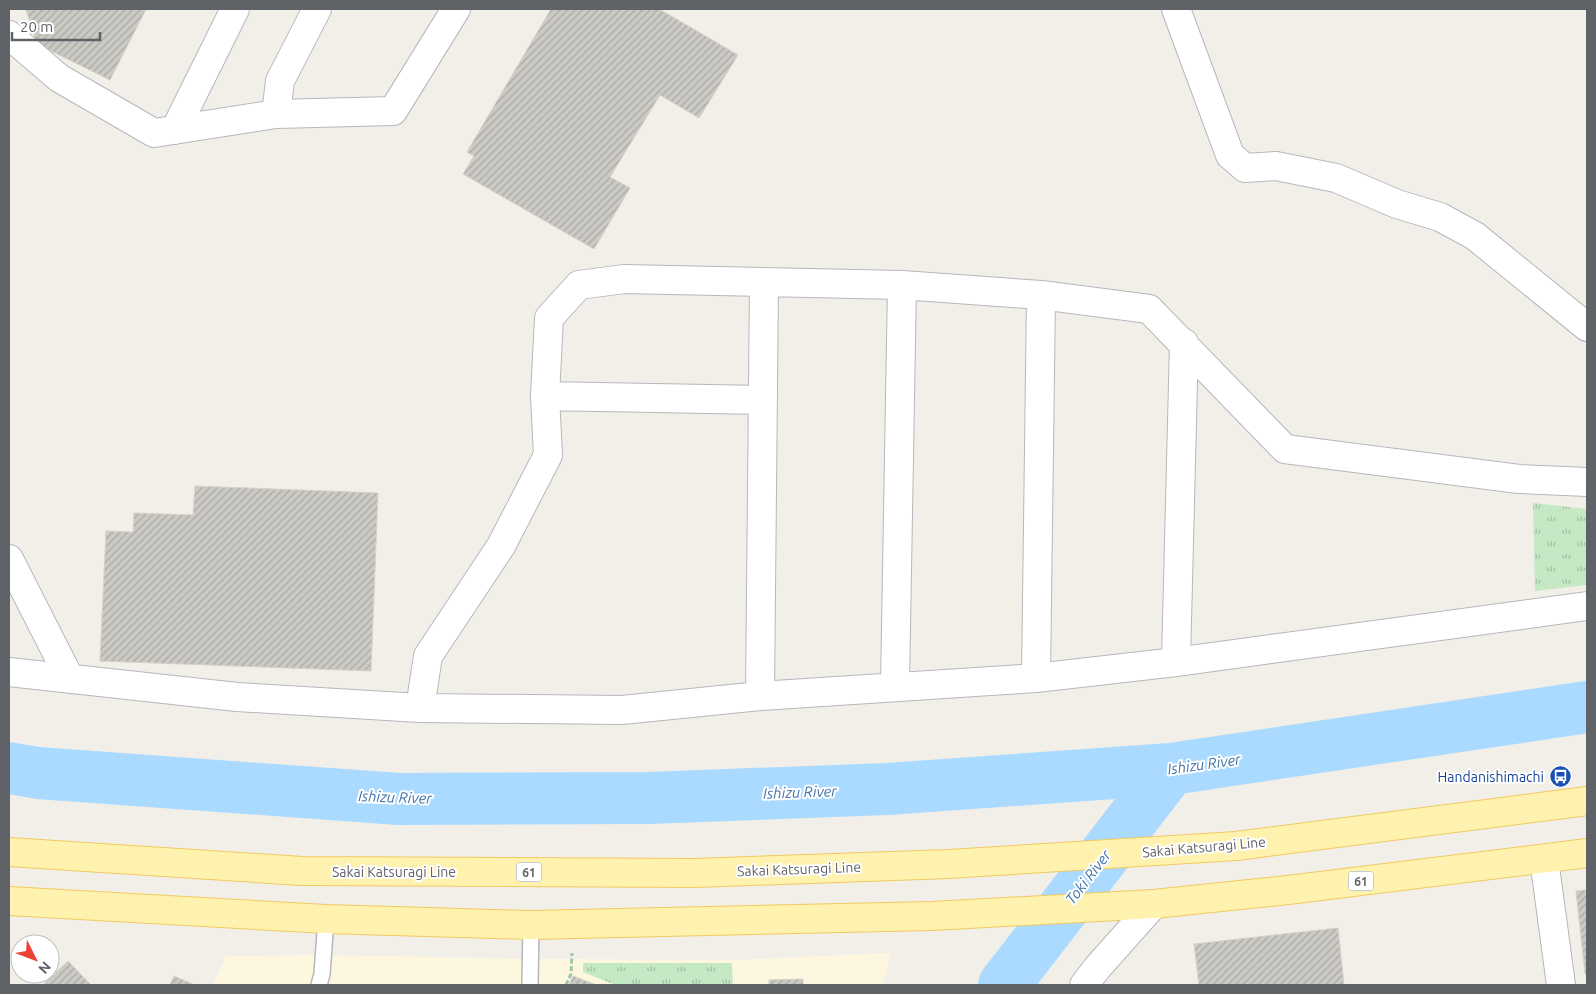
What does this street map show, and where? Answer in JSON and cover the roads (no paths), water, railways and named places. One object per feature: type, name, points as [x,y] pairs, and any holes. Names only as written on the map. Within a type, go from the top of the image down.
[{"type":"main road","name":"Sakai Katsuragi Line","points":[[9,852],[302,872],[695,873],[1049,858],[1236,846],[1587,801]]},
{"type":"main road","name":"61","points":[[9,901],[326,919],[531,925],[744,922],[1144,905],[1288,890],[1587,853]]},
{"type":"street","points":[[175,130],[235,9]]},
{"type":"street","points":[[276,114],[280,81],[317,9]]},
{"type":"street","points":[[9,35],[59,78],[154,133],[276,114],[393,111],[456,9]]},
{"type":"street","points":[[1176,9],[1230,155],[1245,168],[1276,166],[1336,178],[1397,204],[1440,217],[1475,236],[1587,327]]},
{"type":"street","points":[[420,708],[428,656],[501,546],[548,455],[545,396],[549,318],[578,285],[624,279],[902,285],[1041,295],[1149,309],[1285,449],[1519,479],[1587,482]]},
{"type":"street","points":[[760,696],[764,282]]},
{"type":"street","points":[[895,685],[902,285]]},
{"type":"street","points":[[1036,678],[1041,295]]},
{"type":"street","points":[[1176,662],[1184,343]]},
{"type":"street","points":[[545,396],[763,400]]},
{"type":"street","points":[[9,559],[70,679]]},
{"type":"street","points":[[9,672],[237,697],[420,708],[622,710],[895,685],[1036,678],[1176,662],[1587,606]]},
{"type":"street","points":[[1544,859],[1561,985]]},
{"type":"street","points":[[1084,985],[1144,905]]},
{"type":"lane","points":[[319,985],[322,974],[326,919]]},
{"type":"lane","points":[[530,985],[531,925]]},
{"type":"waterway","name":"Ishizu River","points":[[9,768],[38,773],[399,799],[648,798],[887,789],[1171,769],[1587,707]]},
{"type":"waterway","name":"Toki River","points":[[1004,985],[1171,769]]},
{"type":"place","name":"Handanishimachi","points":[[1560,777]]}]
